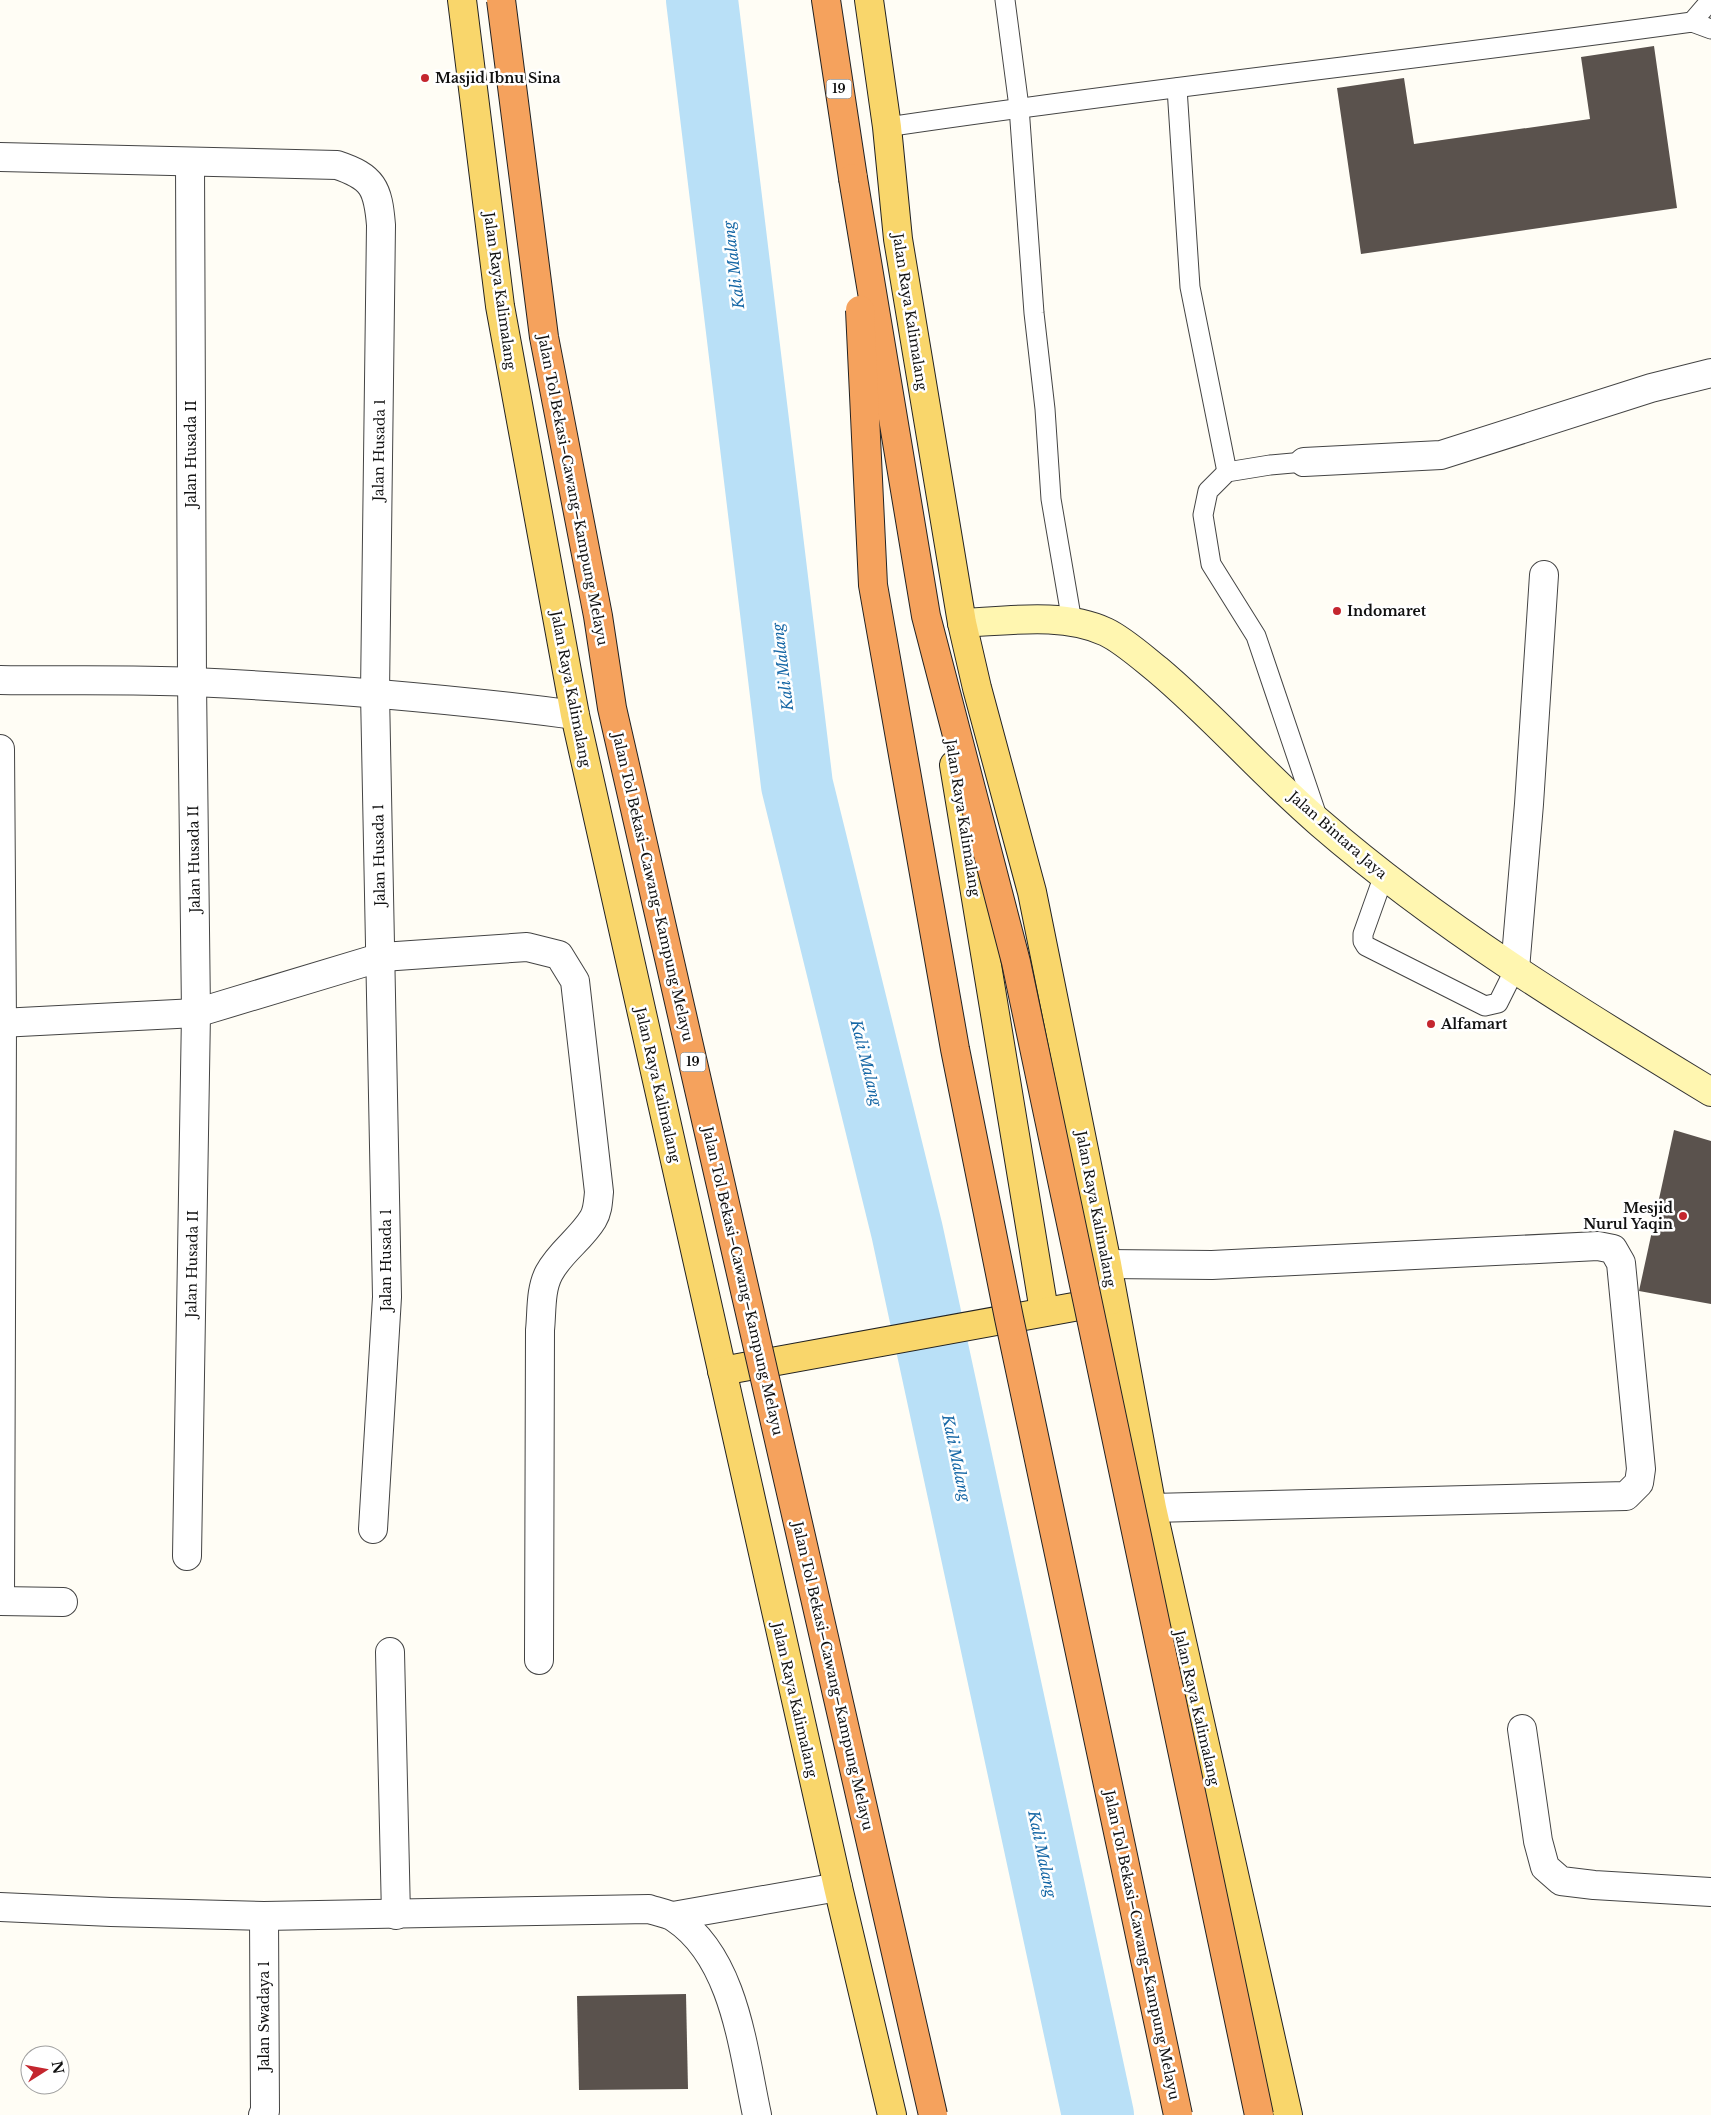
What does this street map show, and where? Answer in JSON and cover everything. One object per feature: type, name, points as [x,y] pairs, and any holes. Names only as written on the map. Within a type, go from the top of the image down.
[{"type":"highway","name":"Jalan Tol Bekasi–Cawang–Kampung Melayu","points":[[502,0],[544,337],[598,616],[612,708],[933,2115]]},
{"type":"highway","name":"Jalan Tol Bekasi–Cawang–Kampung Melayu","points":[[826,0],[853,178],[873,585],[955,1049],[1011,1327],[1178,2115]]},
{"type":"highway","points":[[853,178],[926,616],[1016,962],[1259,2115]]},
{"type":"main road","name":"Jalan Raya Kalimalang","points":[[462,0],[500,306],[575,715],[838,1887],[892,2115]]},
{"type":"main road","name":"Jalan Raya Kalimalang","points":[[870,0],[887,126],[898,239],[962,623],[1032,892],[1107,1264],[1152,1508],[1288,2115]]},
{"type":"main road","name":"Jalan Raya Kalimalang","points":[[962,623],[941,688],[1044,1311]]},
{"type":"main road","name":"Jalan Raya Kalimalang","points":[[722,1371],[1113,1299]]},
{"type":"street","points":[[0,157],[190,162]]},
{"type":"street","name":"Jalan Husada 1","points":[[190,162],[337,165],[356,172],[370,182],[380,201],[376,693],[387,1297],[373,1529]]},
{"type":"street","name":"Jalan Husada II","points":[[187,1556],[196,1013],[192,682],[190,162]]},
{"type":"street","points":[[1304,462],[1441,455],[1651,388],[1711,373]]},
{"type":"street","points":[[1515,969],[1529,804],[1544,576]]},
{"type":"street","name":"Jalan Bintara Jaya","points":[[962,623],[1034,620],[1072,622],[1107,632],[1190,697],[1320,823],[1384,875],[1515,969],[1711,1092]]},
{"type":"street","points":[[0,680],[192,682],[376,693],[510,706],[575,715]]},
{"type":"street","points":[[0,749],[0,1601],[63,1602]]},
{"type":"street","points":[[1,1024],[196,1013],[382,957],[527,948],[559,955],[575,981],[599,1192],[597,1208],[593,1219],[561,1255],[548,1274],[543,1295],[540,1330],[539,1660]]},
{"type":"street","points":[[1107,1264],[1212,1265],[1598,1246],[1613,1249],[1621,1264],[1641,1469],[1639,1483],[1626,1496],[1152,1508]]},
{"type":"street","points":[[390,1652],[396,1915]]},
{"type":"street","points":[[1522,1729],[1538,1841],[1545,1867],[1561,1880],[1594,1885],[1711,1892]]},
{"type":"street","points":[[673,1916],[838,1887]]},
{"type":"street","points":[[0,1907],[264,1916],[649,1909],[673,1916],[698,1936],[716,1965],[731,1997],[757,2115]]},
{"type":"street","name":"Jalan Swadaya 1","points":[[263,2115],[264,1916]]},
{"type":"lane","points":[[1004,0],[1019,107],[1034,312],[1051,499],[1072,622]]},
{"type":"lane","points":[[1692,22],[1711,0]]},
{"type":"lane","points":[[887,126],[1019,107],[1692,22],[1711,29]]},
{"type":"lane","points":[[1177,88],[1190,287],[1228,472]]},
{"type":"lane","points":[[1304,462],[1228,472],[1208,491],[1202,516],[1210,564],[1256,636],[1320,823]]},
{"type":"lane","points":[[1384,875],[1363,934],[1363,941],[1366,946],[1485,1006],[1498,1002],[1515,969]]},
{"type":"building","points":[[1654,46],[1677,208],[1361,254],[1337,88],[1404,78],[1414,144],[1590,119],[1581,57]]},
{"type":"building","name":"Mesjid Nurul Yaqin","points":[[1674,1130],[1711,1141],[1711,1304],[1639,1291]]},
{"type":"building","points":[[686,1994],[688,2089],[579,2090],[577,1996]]},
{"type":"waterway","name":"Kali Malang","points":[[702,0],[797,785],[907,1231],[1098,2115]]},
{"type":"place","name":"Masjid Ibnu Sina","points":[[425,78]]},
{"type":"place","name":"Indomaret","points":[[1337,611]]},
{"type":"place","name":"Alfamart","points":[[1431,1024]]},
{"type":"place","name":"Mesjid Nurul Yaqin","points":[[1683,1216]]}]
